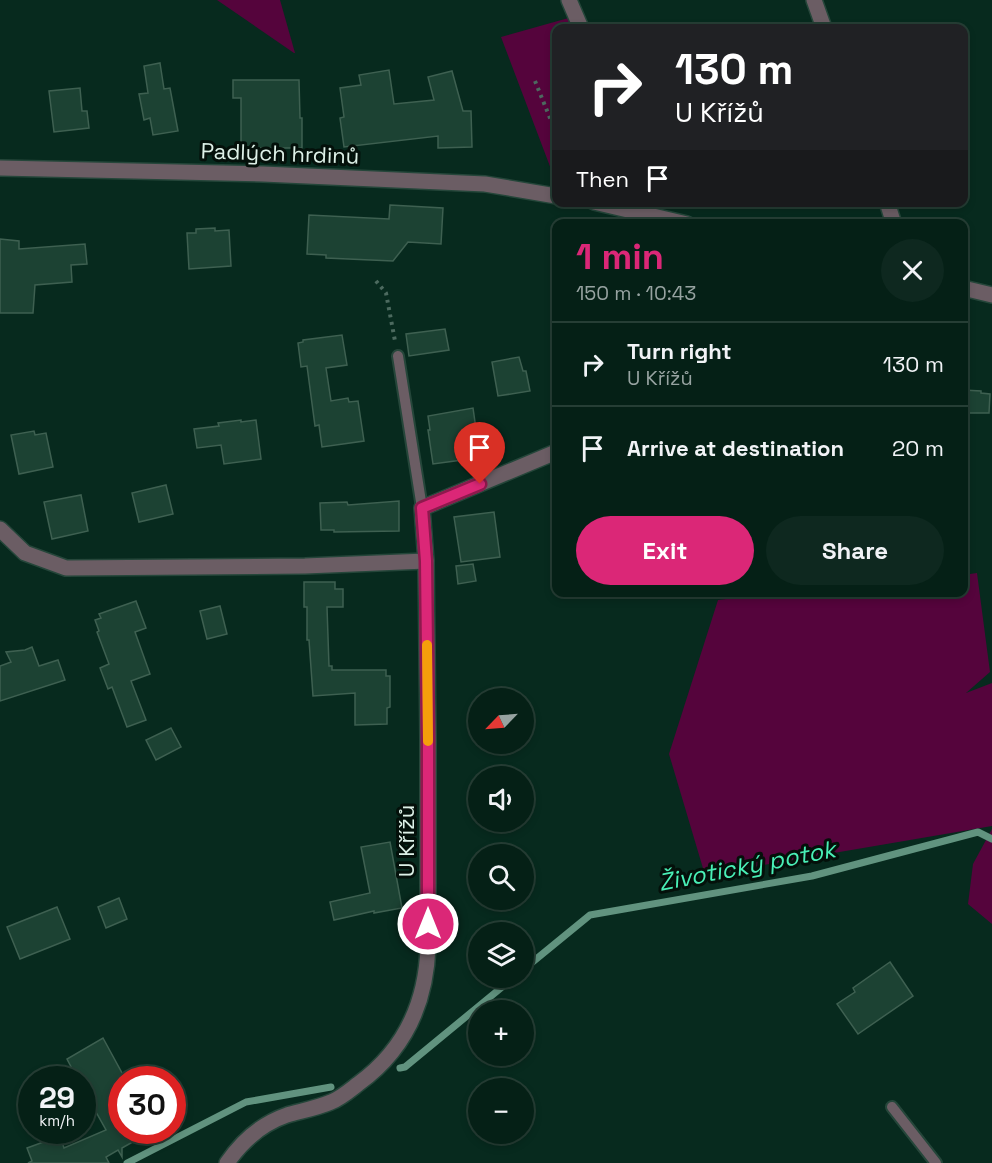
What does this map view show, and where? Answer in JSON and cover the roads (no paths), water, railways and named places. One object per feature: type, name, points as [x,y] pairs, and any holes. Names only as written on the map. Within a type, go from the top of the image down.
[{"type":"street","points":[[569,0],[579,24]]},
{"type":"street","points":[[814,0],[823,24]]},
{"type":"street","name":"Padlých hrdinů","points":[[0,168],[263,174],[485,184],[552,195]]},
{"type":"street","points":[[639,207],[673,219]]},
{"type":"street","points":[[968,289],[992,295]]},
{"type":"street","points":[[422,508],[552,454]]},
{"type":"street","name":"U Křížů","points":[[227,1163],[245,1141],[265,1125],[285,1116],[331,1102],[373,1074],[399,1043],[413,1020],[418,1006],[428,965],[426,561],[422,508]]},
{"type":"street","points":[[0,529],[25,554],[66,568],[305,566],[426,561]]},
{"type":"lane","points":[[398,356],[422,508]]},
{"type":"lane","points":[[892,1107],[936,1163]]},
{"type":"waterway","name":"Životický potok","points":[[534,961],[590,915],[812,876],[978,832],[992,839]]},
{"type":"waterway","name":"Životický potok","points":[[400,1068],[405,1067],[501,988]]},
{"type":"waterway","name":"Životický potok","points":[[127,1163],[246,1102],[331,1087]]}]
